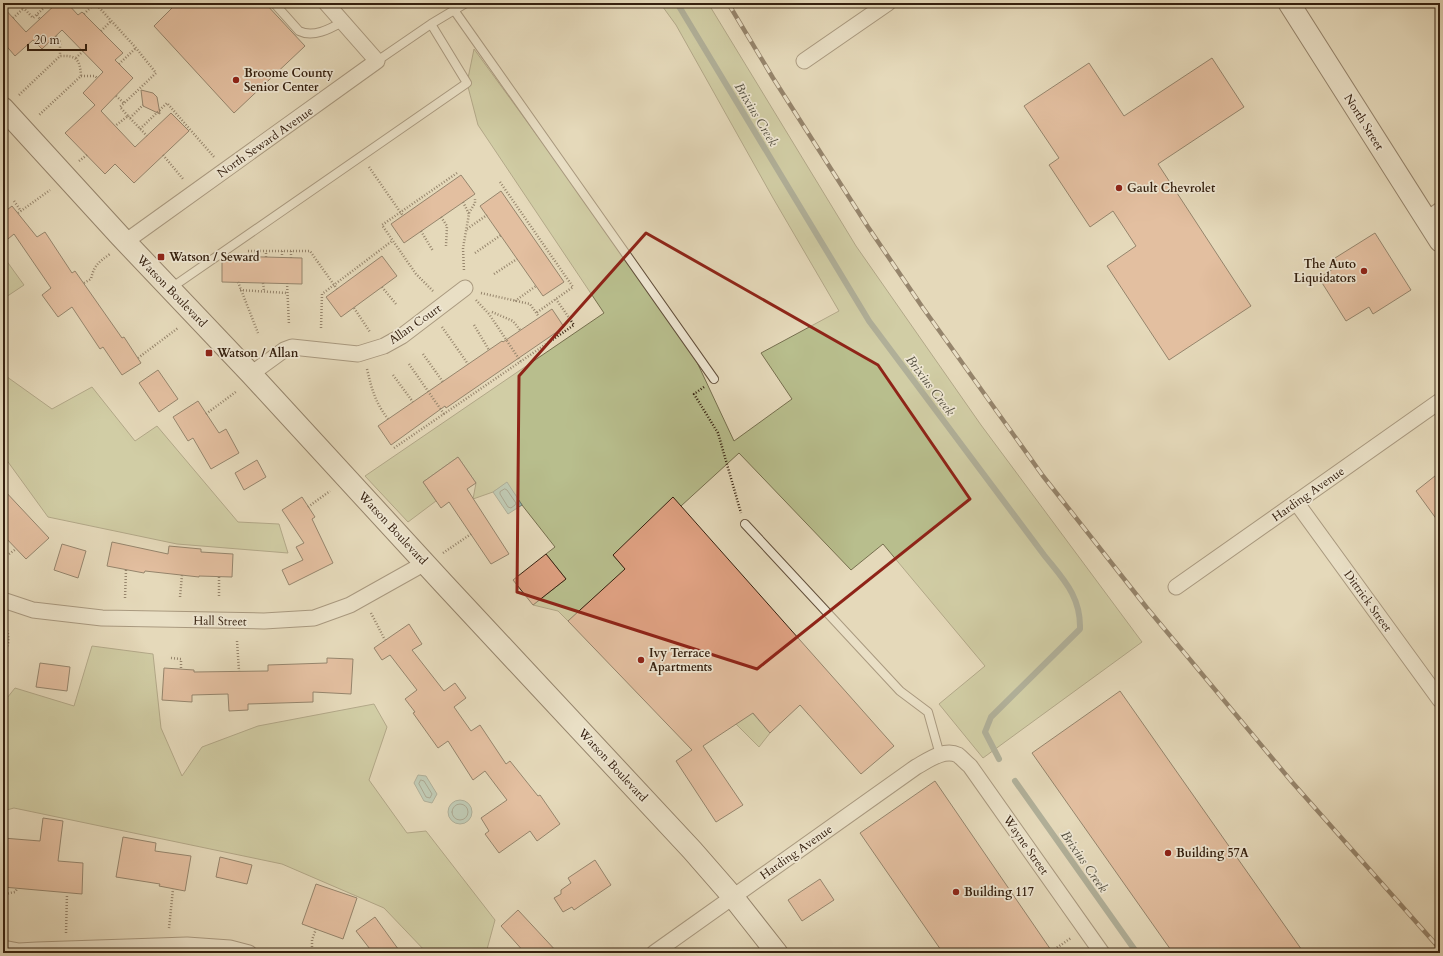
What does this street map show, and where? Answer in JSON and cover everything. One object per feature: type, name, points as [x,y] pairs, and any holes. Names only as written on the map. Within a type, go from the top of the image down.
[{"type":"street","points":[[326,3],[377,61]]},
{"type":"street","points":[[804,61],[888,3]]},
{"type":"street","name":"North Street","points":[[1288,3],[1433,215],[1440,241]]},
{"type":"street","name":"North Seward Avenue","points":[[117,248],[377,61]]},
{"type":"street","name":"Watson Boulevard","points":[[9,103],[117,248],[170,289],[432,559],[677,833],[733,897],[777,953]]},
{"type":"street","name":"Allan Court","points":[[251,374],[284,350],[292,346],[358,354],[384,346],[402,336],[465,288]]},
{"type":"street","name":"Harding Avenue","points":[[1176,587],[1440,401]]},
{"type":"street","name":"Dittrick Street","points":[[1296,502],[1440,700]]},
{"type":"street","name":"Hall Street","points":[[3,600],[33,610],[102,618],[264,622],[314,618],[350,605],[432,559]]},
{"type":"street","name":"Wayne Street","points":[[940,754],[945,753],[957,755],[970,766],[1102,953]]},
{"type":"street","name":"Harding Avenue","points":[[654,953],[916,767],[940,754]]},
{"type":"street","points":[[3,948],[19,951],[86,951],[187,945],[230,948],[249,953]]},
{"type":"lane","points":[[274,3],[299,31],[304,33],[329,30],[342,22]]},
{"type":"lane","name":"North Seward Avenue","points":[[377,61],[431,24],[466,3]]},
{"type":"lane","points":[[454,10],[714,379]]},
{"type":"lane","points":[[170,289],[467,83],[431,24]]},
{"type":"lane","points":[[745,524],[900,691],[928,712],[940,754]]},
{"type":"path","points":[[19,3],[34,18],[49,3]]},
{"type":"path","points":[[84,14],[95,3],[136,48],[156,73],[120,107],[147,136]]},
{"type":"path","points":[[13,18],[24,8]]},
{"type":"path","points":[[36,15],[40,19]]},
{"type":"path","points":[[101,31],[111,21]]},
{"type":"path","points":[[56,36],[60,42],[60,56]]},
{"type":"path","points":[[119,64],[136,48]]},
{"type":"path","points":[[76,58],[83,51]]},
{"type":"path","points":[[9,103],[60,56],[76,58],[80,64],[81,76]]},
{"type":"path","points":[[35,119],[81,76],[95,76],[97,78]]},
{"type":"path","points":[[116,96],[124,103]]},
{"type":"path","points":[[140,129],[168,103],[211,153]]},
{"type":"path","points":[[115,126],[143,105]]},
{"type":"path","points":[[76,164],[86,155]]},
{"type":"path","points":[[163,155],[195,192]]},
{"type":"path","points":[[361,156],[403,216]]},
{"type":"path","points":[[445,303],[416,274],[382,226],[457,173]]},
{"type":"path","points":[[452,176],[455,180]]},
{"type":"path","points":[[500,182],[506,195],[520,212],[524,221],[536,234],[573,287],[536,313]]},
{"type":"path","points":[[442,183],[445,187]]},
{"type":"path","points":[[18,213],[50,190]]},
{"type":"path","points":[[430,191],[433,195]]},
{"type":"path","points":[[420,198],[423,202]]},
{"type":"path","points":[[465,288],[463,248],[469,214],[475,203],[475,199]]},
{"type":"path","points":[[14,201],[21,211]]},
{"type":"path","points":[[463,202],[469,214]]},
{"type":"path","points":[[410,206],[412,210]]},
{"type":"path","points":[[467,229],[487,215]]},
{"type":"path","points":[[441,217],[447,226],[446,246]]},
{"type":"path","points":[[421,231],[432,251]]},
{"type":"path","points":[[475,253],[501,235]]},
{"type":"path","points":[[321,328],[322,294],[392,241]]},
{"type":"path","points":[[84,283],[91,279],[93,269],[97,264],[117,248]]},
{"type":"path","points":[[256,251],[256,257]]},
{"type":"path","points":[[266,251],[266,257]]},
{"type":"path","points":[[282,251],[282,258]]},
{"type":"path","points":[[291,258],[292,251]]},
{"type":"path","points":[[224,252],[310,251],[337,289]]},
{"type":"path","points":[[494,274],[517,259]]},
{"type":"path","points":[[368,260],[371,264]]},
{"type":"path","points":[[552,264],[555,261]]},
{"type":"path","points":[[363,263],[366,267]]},
{"type":"path","points":[[560,276],[564,273]]},
{"type":"path","points":[[238,282],[258,333]]},
{"type":"path","points":[[338,282],[341,286]]},
{"type":"path","points":[[263,283],[264,291]]},
{"type":"path","points":[[286,283],[289,325]]},
{"type":"path","points":[[514,301],[536,286]]},
{"type":"path","points":[[382,287],[396,304]]},
{"type":"path","points":[[240,290],[287,293]]},
{"type":"path","points":[[495,296],[530,304],[539,317]]},
{"type":"path","points":[[394,448],[574,325],[556,299]]},
{"type":"path","points":[[354,308],[365,325]]},
{"type":"path","points":[[492,312],[514,321],[520,330]]},
{"type":"path","points":[[489,314],[521,362]]},
{"type":"path","points":[[474,325],[489,350]]},
{"type":"path","points":[[138,358],[178,328]]},
{"type":"path","points":[[448,336],[468,364]]},
{"type":"path","points":[[548,338],[550,342]]},
{"type":"path","points":[[540,344],[542,348]]},
{"type":"path","points":[[529,351],[532,355]]},
{"type":"path","points":[[423,354],[443,382]]},
{"type":"path","points":[[409,364],[444,414]]},
{"type":"path","points":[[510,364],[513,367]]},
{"type":"path","points":[[497,373],[499,377]]},
{"type":"path","points":[[393,375],[413,402]]},
{"type":"path","points":[[488,379],[490,383]]},
{"type":"path","points":[[714,379],[694,394],[718,433],[745,524]]},
{"type":"path","points":[[371,387],[378,407],[388,419]]},
{"type":"path","points":[[206,414],[237,391]]},
{"type":"path","points":[[432,416],[435,420]]},
{"type":"path","points":[[421,424],[424,428]]},
{"type":"path","points":[[408,433],[410,437]]},
{"type":"path","points":[[396,441],[398,445]]},
{"type":"path","points":[[308,507],[330,491]]},
{"type":"path","points":[[432,559],[471,534]]},
{"type":"path","points":[[3,554],[9,554],[16,549]]},
{"type":"path","points":[[125,598],[126,570]]},
{"type":"path","points":[[180,597],[182,575]]},
{"type":"path","points":[[219,576],[219,596]]},
{"type":"path","points":[[371,614],[385,640]]},
{"type":"path","points":[[3,654],[8,645],[8,637],[4,622]]},
{"type":"path","points":[[238,641],[239,671]]},
{"type":"path","points":[[171,658],[181,659],[181,669]]},
{"type":"path","points":[[5,894],[15,892],[17,889]]},
{"type":"path","points":[[168,932],[173,889]]},
{"type":"path","points":[[66,933],[67,894]]},
{"type":"path","points":[[1052,951],[1085,928]]},
{"type":"path","points":[[312,953],[312,940],[316,930]]},
{"type":"highlighted area","points":[[646,233],[878,365],[970,499],[757,669],[517,592],[519,376]]},
{"type":"green space","points":[[660,3],[708,3],[856,246],[981,425],[1142,642],[983,758],[939,704],[985,666],[883,544],[851,570],[739,453],[681,506],[613,555],[770,733],[759,747],[608,585],[568,621],[558,611],[533,605],[566,579],[546,554],[555,547],[507,483],[493,492],[473,499],[476,483],[458,457],[423,482],[436,501],[408,522],[365,476],[604,313],[478,125],[467,83],[474,49],[687,341],[734,441],[792,399],[761,353],[839,311],[773,198],[676,25]]},
{"type":"green space","points":[[3,256],[24,285],[3,299]]},
{"type":"green space","points":[[3,374],[52,409],[92,387],[135,441],[157,426],[238,522],[279,524],[288,553],[177,544],[48,517],[3,455]]},
{"type":"green space","points":[[92,646],[153,654],[161,728],[182,776],[202,747],[258,726],[374,704],[387,727],[369,780],[407,833],[426,831],[495,920],[486,953],[427,953],[384,908],[282,864],[14,808],[3,811],[3,703],[15,688],[74,706]]},
{"type":"water","points":[[507,482],[522,505],[508,514],[493,492]]},
{"type":"water","points":[[418,775],[426,776],[437,794],[432,803],[424,801],[414,783]]},
{"type":"water","points":[[460,800],[465,801],[471,807],[471,817],[465,823],[460,824],[455,823],[449,817],[448,812],[449,807],[455,801]]},
{"type":"building","points":[[57,3],[67,3],[78,15],[82,12],[123,53],[115,60],[133,78],[101,111],[135,147],[171,113],[189,131],[134,183],[115,164],[105,174],[65,133],[95,105],[83,93],[103,72],[62,30],[42,49],[33,40],[15,56],[3,42],[3,7],[26,32]]},
{"type":"building","name":"Broome County Senior Center","points":[[177,3],[265,3],[305,46],[234,113],[154,26]]},
{"type":"building","name":"Gault Chevrolet","points":[[1212,58],[1244,107],[1158,164],[1251,306],[1169,360],[1107,266],[1136,246],[1113,211],[1090,227],[1049,165],[1059,158],[1024,106],[1089,63],[1124,116]]},
{"type":"building","points":[[141,90],[153,93],[157,97],[160,114],[143,106]]},
{"type":"building","points":[[461,175],[475,194],[404,243],[391,224]]},
{"type":"building","points":[[501,191],[564,282],[543,296],[480,206]]},
{"type":"building","points":[[12,206],[37,237],[45,232],[72,273],[75,271],[122,338],[124,337],[141,363],[122,375],[103,347],[100,349],[72,307],[58,317],[42,295],[51,288],[14,234],[3,243],[3,213]]},
{"type":"building","name":"The Auto Liquidators","points":[[1375,233],[1411,290],[1373,314],[1369,307],[1346,321],[1319,278],[1339,265],[1335,258]]},
{"type":"building","points":[[226,256],[302,258],[302,284],[222,282],[222,259]]},
{"type":"building","points":[[382,256],[397,276],[341,317],[326,297]]},
{"type":"building","points":[[552,309],[564,327],[446,408],[445,406],[391,445],[378,426],[502,341],[503,342]]},
{"type":"building","points":[[158,370],[178,399],[159,412],[139,383]]},
{"type":"building","points":[[198,401],[219,433],[226,429],[239,453],[211,469],[193,438],[188,441],[173,417]]},
{"type":"building","points":[[458,457],[476,483],[467,489],[509,554],[491,564],[449,502],[441,508],[423,482]]},
{"type":"building","points":[[257,460],[266,477],[244,490],[235,473]]},
{"type":"building","points":[[1440,472],[1440,524],[1416,491]]},
{"type":"building","points":[[3,489],[49,538],[26,559],[3,535]]},
{"type":"building","points":[[302,497],[315,517],[312,519],[333,563],[289,585],[282,570],[303,560],[296,547],[304,543],[282,510]]},
{"type":"building","points":[[673,497],[894,746],[861,774],[800,705],[770,733],[753,713],[703,746],[743,805],[716,822],[676,761],[692,750],[568,621],[625,569],[613,555]]},
{"type":"building","points":[[112,542],[168,554],[169,546],[201,549],[201,552],[233,554],[232,577],[199,577],[145,571],[144,573],[107,566]]},
{"type":"building","points":[[62,544],[86,551],[78,578],[54,570]]},
{"type":"building","points":[[546,554],[566,579],[533,605],[513,580]]},
{"type":"building","points":[[409,624],[422,644],[412,650],[444,691],[455,683],[466,698],[454,707],[471,731],[480,725],[506,764],[510,761],[538,796],[540,795],[560,824],[537,841],[530,831],[499,853],[485,834],[489,831],[481,818],[507,800],[485,771],[473,780],[448,741],[438,748],[405,699],[417,690],[390,655],[382,660],[374,648]]},
{"type":"building","points":[[327,658],[353,659],[351,694],[313,692],[313,702],[248,704],[248,710],[229,711],[228,694],[192,695],[192,702],[162,700],[164,668],[194,670],[194,672],[268,671],[268,665],[327,663]]},
{"type":"building","points":[[40,663],[70,667],[67,691],[36,687]]},
{"type":"building","name":"Building 57A","points":[[1120,691],[1304,953],[1173,953],[1032,753]]},
{"type":"building","name":"Building 117","points":[[935,781],[1053,953],[943,953],[860,833]]},
{"type":"building","points":[[43,818],[63,821],[58,861],[83,863],[82,894],[3,887],[3,838],[40,841]]},
{"type":"building","points":[[123,837],[156,843],[155,851],[191,856],[185,891],[159,886],[160,884],[116,877]]},
{"type":"building","points":[[220,857],[252,865],[247,884],[216,877]]},
{"type":"building","points":[[595,860],[611,885],[574,910],[572,907],[563,912],[554,898],[561,894],[561,890],[571,883],[568,878]]},
{"type":"building","points":[[820,879],[834,900],[802,921],[788,900]]},
{"type":"building","points":[[316,884],[357,898],[343,939],[302,924]]},
{"type":"building","points":[[518,910],[558,953],[525,953],[501,926]]},
{"type":"building","points":[[375,917],[401,953],[373,953],[356,931]]},
{"type":"waterway","name":"Brixius Creek","points":[[677,3],[869,321],[1064,580],[1074,597],[1080,617],[1080,629],[991,717],[985,732],[999,759]]},
{"type":"waterway","name":"Brixius Creek","points":[[1015,781],[1137,953]]},
{"type":"railway","points":[[728,3],[773,78],[868,227],[923,308],[1043,476],[1147,608],[1292,782],[1440,949]]},
{"type":"place","name":"Broome County Senior Center","points":[[236,80]]},
{"type":"place","name":"Gault Chevrolet","points":[[1119,188]]},
{"type":"place","name":"Watson / Seward","points":[[161,257]]},
{"type":"place","name":"The Auto Liquidators","points":[[1364,271]]},
{"type":"place","name":"Watson / Allan","points":[[209,353]]},
{"type":"place","name":"Ivy Terrace Apartments","points":[[641,660]]},
{"type":"place","name":"Building 57A","points":[[1168,853]]},
{"type":"place","name":"Building 117","points":[[956,892]]}]
